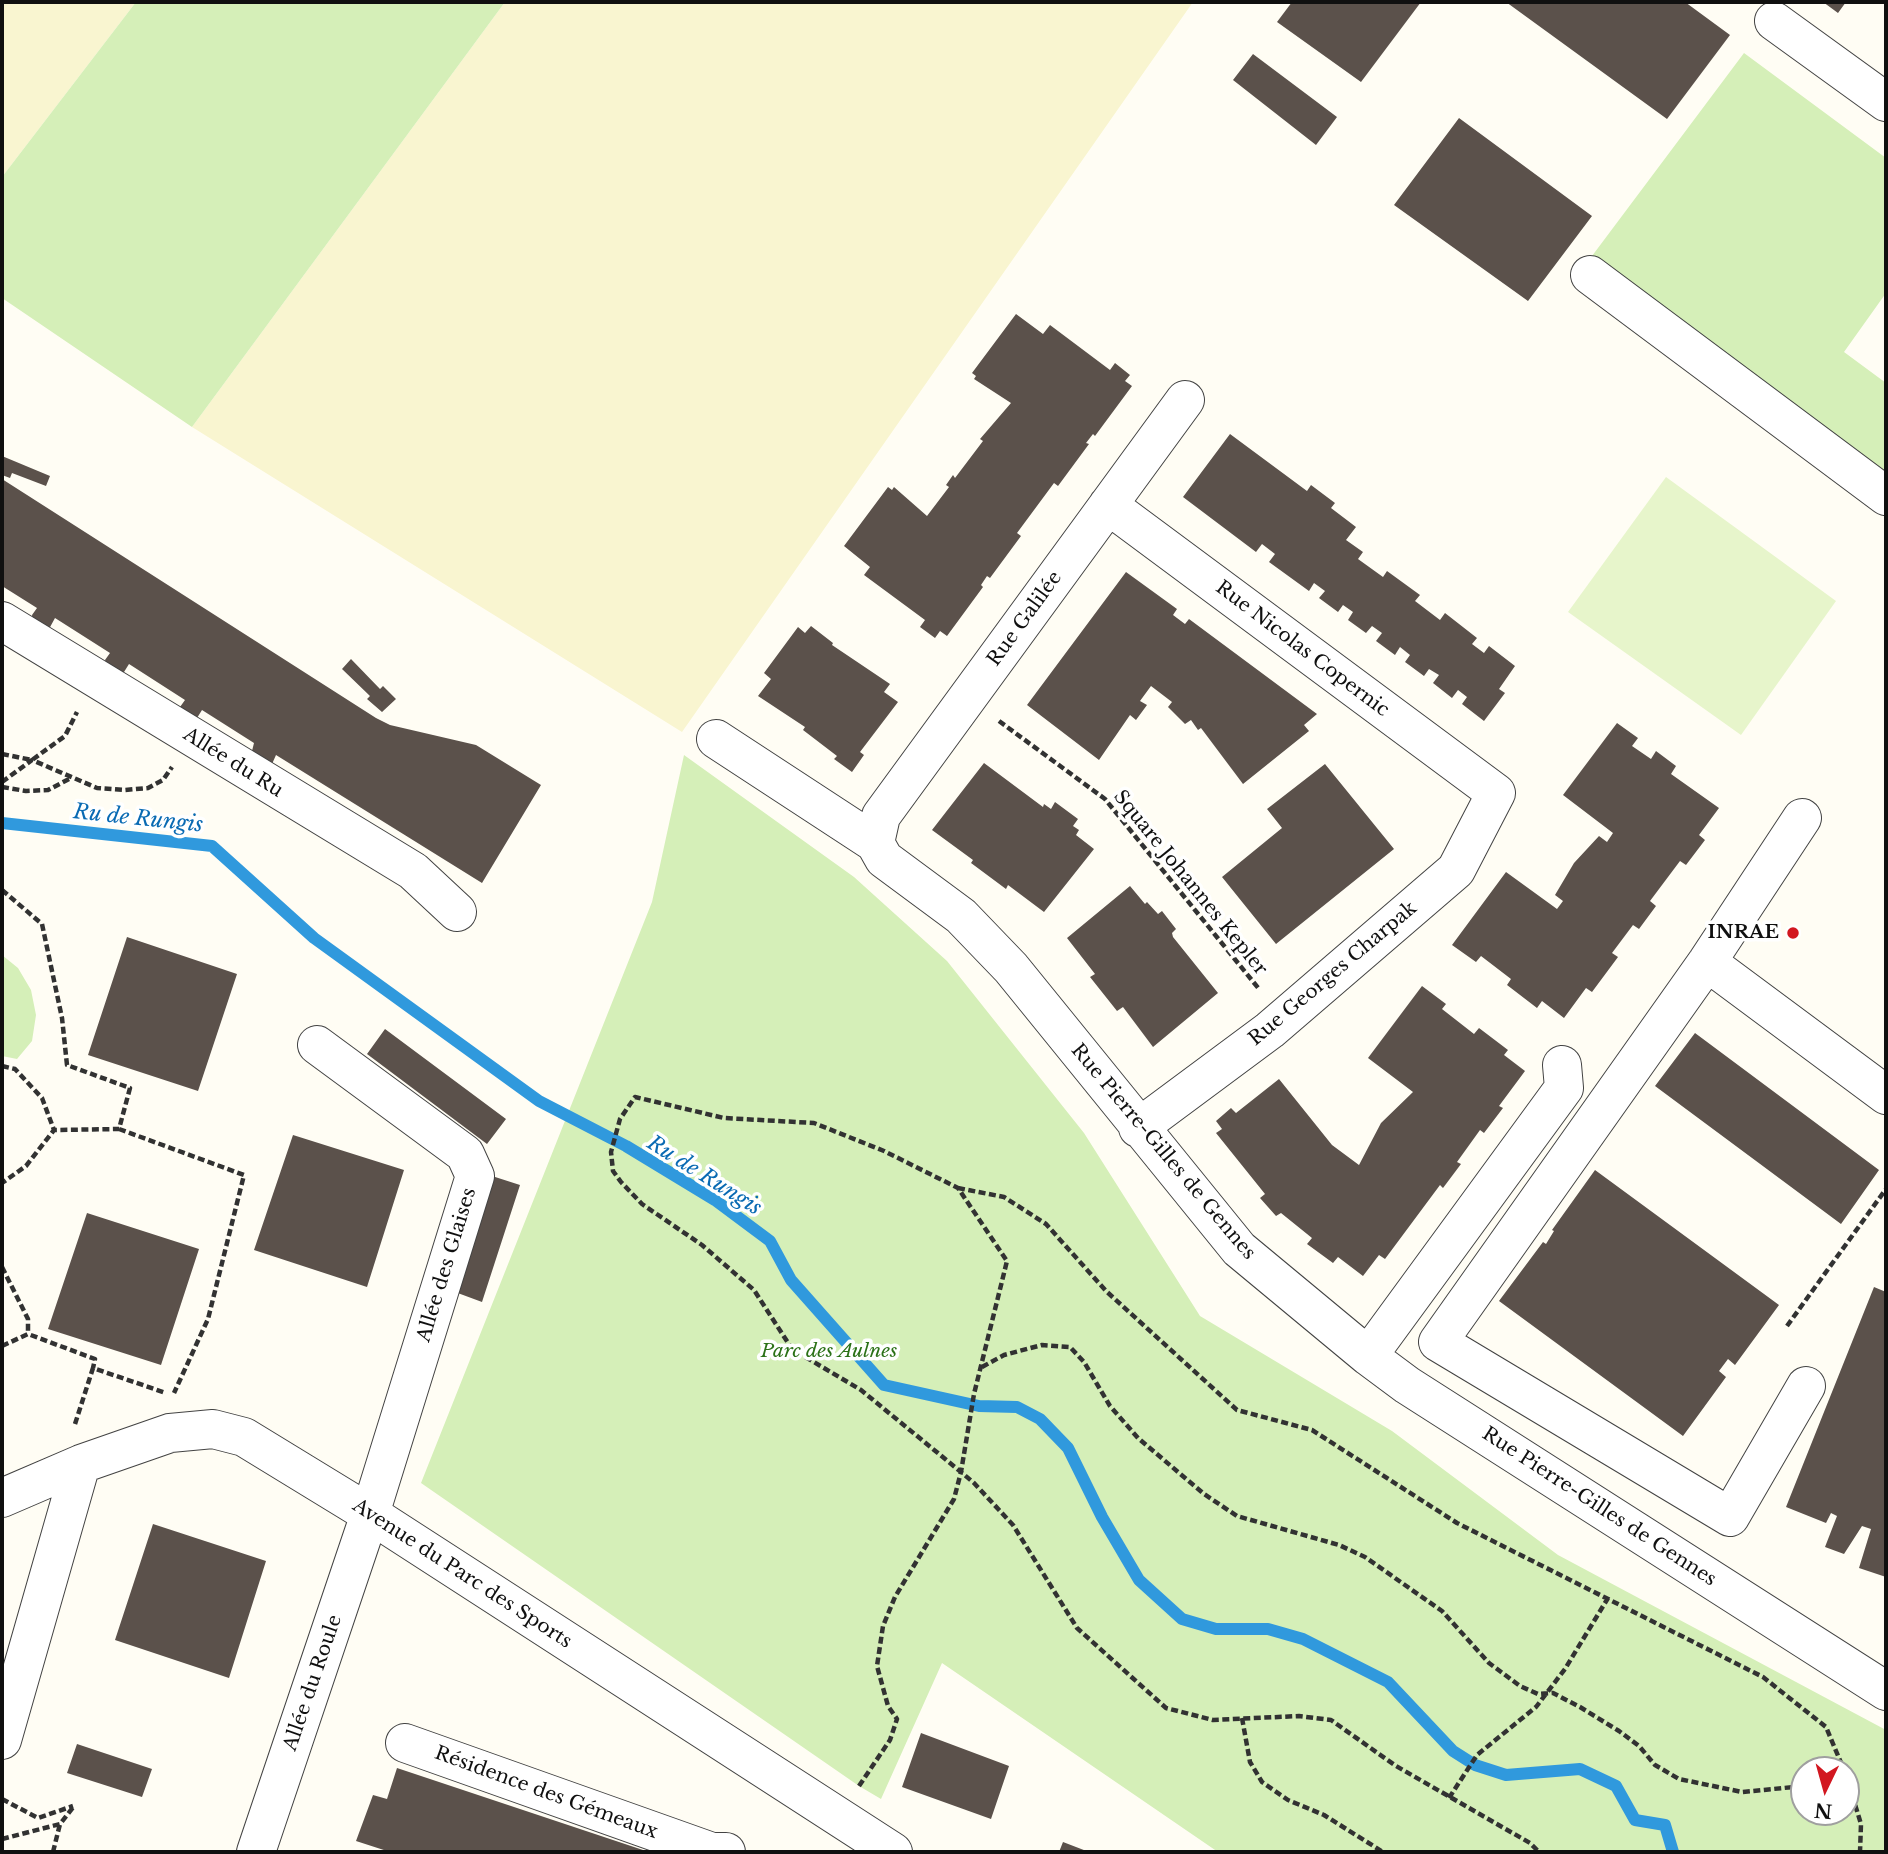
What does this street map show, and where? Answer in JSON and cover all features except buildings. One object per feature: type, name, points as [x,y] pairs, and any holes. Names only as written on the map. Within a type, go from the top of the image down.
[{"type":"street","points":[[1774,21],[1886,102]]},
{"type":"street","points":[[1590,275],[1886,496]]},
{"type":"street","name":"Rue Galilée","points":[[875,843],[881,816],[1185,400]]},
{"type":"street","name":"Rue Nicolas Copernic","points":[[1108,505],[1496,793]]},
{"type":"street","name":"Allée du Ru","points":[[2,621],[413,871],[457,912]]},
{"type":"street","name":"Rue Pierre-Gilles de Gennes","points":[[716,739],[875,843],[884,859],[961,916],[1011,968],[1240,1249],[1368,1356],[1407,1385],[1886,1691]]},
{"type":"street","name":"Rue Georges Charpak","points":[[1139,1128],[1283,1018],[1456,870],[1496,793]]},
{"type":"street","points":[[1730,1517],[1438,1342],[1707,962],[1802,818]]},
{"type":"street","points":[[1707,962],[1886,1095]]},
{"type":"street","name":"Allée des Glaises","points":[[317,1045],[465,1154],[475,1176],[370,1514]]},
{"type":"street","points":[[1368,1356],[1564,1088],[1562,1065]]},
{"type":"street","points":[[1699,1570],[1806,1386]]},
{"type":"street","name":"Avenue du Parc des Sports","points":[[2,1498],[70,1469],[170,1433],[213,1429],[244,1437],[370,1514],[892,1852]]},
{"type":"street","points":[[2,1740],[70,1469]]},
{"type":"street","name":"Allée du Roule","points":[[256,1852],[370,1514]]},
{"type":"street","name":"Résidence des Gémeaux","points":[[405,1743],[712,1852],[726,1852]]},
{"type":"path","points":[[2,782],[65,736],[74,722],[86,687],[94,677]]},
{"type":"path","name":"Square Johannes Kepler","points":[[967,698],[1105,799],[1283,1018]]},
{"type":"path","points":[[2,754],[32,760],[97,788],[148,788],[163,780],[193,738]]},
{"type":"path","points":[[2,787],[26,791],[47,790],[72,778]]},
{"type":"path","points":[[2,890],[42,924],[62,1018],[67,1065],[130,1088],[119,1129]]},
{"type":"path","points":[[2,1066],[15,1069],[42,1098],[54,1130]]},
{"type":"path","points":[[1539,1852],[1530,1843],[1396,1766],[1331,1720],[1299,1716],[1213,1720],[1166,1708],[1113,1664],[1077,1628],[1013,1525],[961,1472],[861,1390],[792,1349],[754,1290],[702,1245],[642,1204],[621,1182],[613,1171],[611,1152],[620,1119],[635,1097],[724,1118],[814,1123],[884,1151],[958,1188],[1004,1197],[1046,1224],[1106,1291],[1237,1410],[1312,1430],[1457,1523],[1763,1676],[1826,1727],[1838,1756]]},
{"type":"path","points":[[54,1130],[119,1129],[244,1175],[208,1319],[173,1395],[93,1368]]},
{"type":"path","points":[[2,1183],[26,1166],[54,1130]]},
{"type":"path","points":[[840,1819],[890,1740],[897,1719],[888,1706],[877,1666],[883,1626],[895,1597],[954,1499],[974,1394],[1007,1261],[958,1188]]},
{"type":"path","points":[[1787,1326],[1885,1193]]},
{"type":"path","points":[[2,1267],[27,1320],[28,1334]]},
{"type":"path","points":[[2,1346],[28,1334],[94,1359],[70,1469]]},
{"type":"path","points":[[981,1368],[1004,1355],[1042,1345],[1070,1347],[1084,1362],[1110,1406],[1138,1438],[1204,1494],[1237,1516],[1339,1545],[1365,1558],[1416,1591],[1461,1629],[1489,1663],[1520,1686],[1538,1694],[1553,1693],[1619,1731],[1639,1746],[1655,1765],[1679,1779],[1742,1792],[1790,1787]]},
{"type":"path","points":[[1449,1797],[1477,1755],[1519,1723],[1547,1694],[1608,1598]]},
{"type":"path","points":[[1242,1717],[1250,1762],[1262,1782],[1288,1800],[1324,1815],[1383,1852]]},
{"type":"path","points":[[2,1799],[38,1818],[74,1806],[60,1824],[53,1852]]},
{"type":"path","points":[[1860,1821],[1860,1852]]},
{"type":"path","points":[[2,1839],[60,1824]]},
{"type":"shaded area","points":[[2,2],[136,2],[2,177]]},
{"type":"shaded area","points":[[505,2],[1193,2],[682,732],[192,427]]},
{"type":"green space","points":[[136,2],[505,2],[192,427],[2,298],[2,177]]},
{"type":"green space","points":[[1744,53],[1886,158],[1886,293],[1844,352],[1886,383],[1886,480],[1589,260]]},
{"type":"green space","points":[[1666,477],[1836,601],[1741,735],[1568,612]]},
{"type":"green space","name":"Parc des Aulnes","points":[[684,755],[854,877],[947,961],[1084,1133],[1200,1316],[1392,1431],[1558,1555],[1886,1730],[1886,1852],[1218,1852],[942,1663],[881,1799],[421,1483],[652,902]]},
{"type":"green space","points":[[2,955],[18,968],[31,990],[36,1015],[32,1041],[17,1059],[2,1056]]},
{"type":"waterway","name":"Ru de Rungis","points":[[2,823],[212,846],[314,938],[539,1101],[626,1146],[715,1200],[770,1241],[791,1280],[884,1385],[979,1406],[1017,1407],[1040,1419],[1068,1448],[1102,1517],[1139,1580],[1182,1619],[1216,1629],[1268,1629],[1303,1639],[1388,1682],[1453,1751],[1475,1765],[1506,1775],[1580,1769],[1616,1786],[1635,1820],[1665,1825],[1673,1852]]},
{"type":"place","name":"INRAE","points":[[1793,933]]}]
